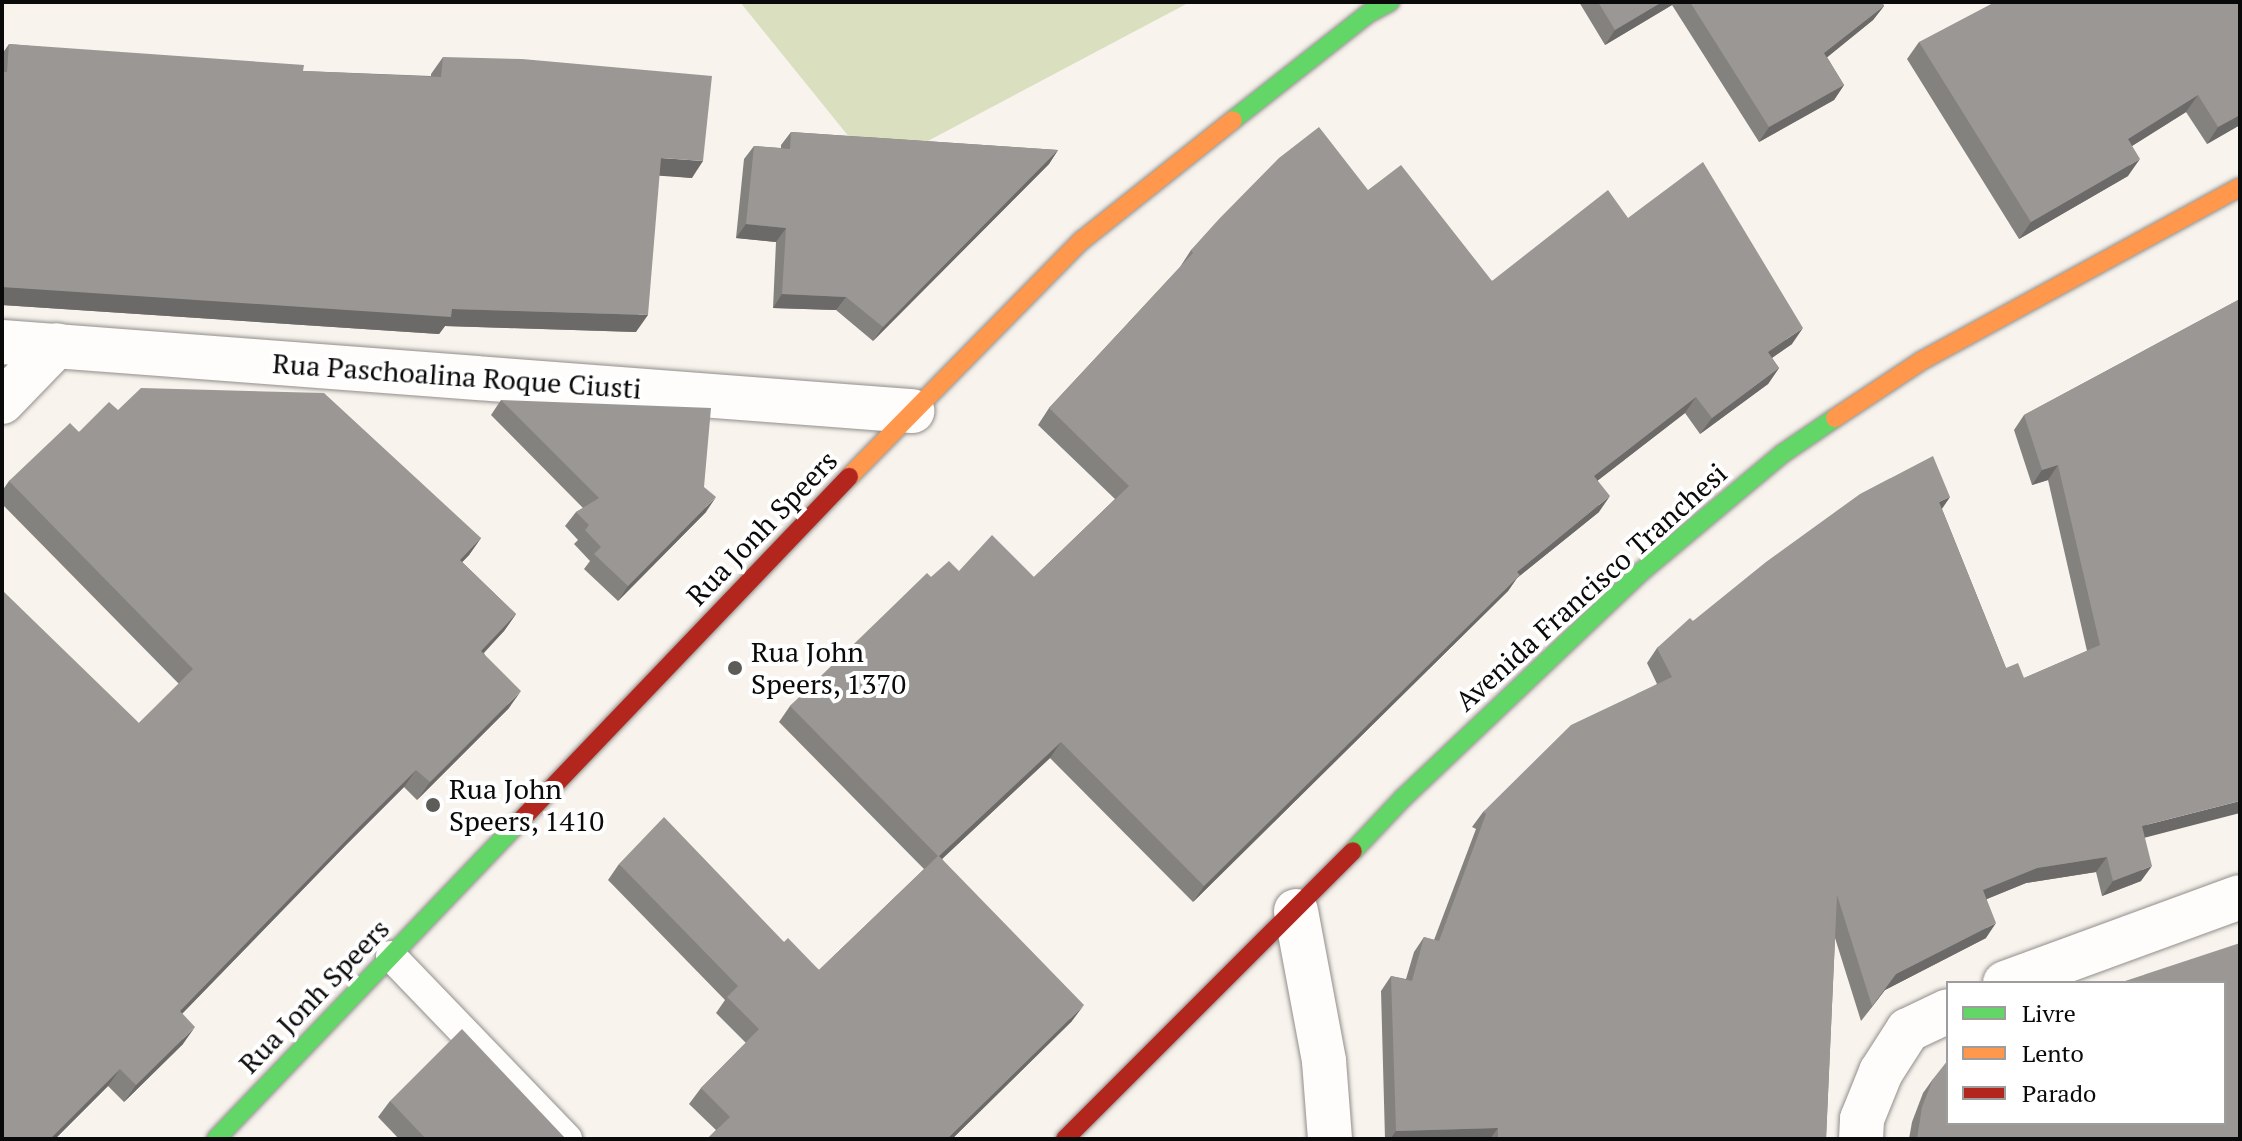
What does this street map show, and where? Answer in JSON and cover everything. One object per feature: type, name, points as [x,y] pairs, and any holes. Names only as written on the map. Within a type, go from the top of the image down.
[{"type":"main road","name":"Rua Jonh Speers","points":[[216,1139],[912,411],[1081,241],[1365,8],[1390,2]]},
{"type":"main road","name":"Avenida Francisco Tranchesi","points":[[1065,1139],[1296,911],[1403,798],[1641,572],[1782,454],[1921,361],[2240,187]]},
{"type":"street","name":"Rua Paschoalina Roque Ciusti","points":[[2,342],[912,411]]},
{"type":"street","points":[[2,402],[57,345]]},
{"type":"street","points":[[2010,981],[2240,897]]},
{"type":"street","points":[[1296,911],[1324,1061],[1330,1139]]},
{"type":"street","points":[[1861,1139],[1862,1119],[1881,1072],[1908,1030],[1946,1012]]},
{"type":"lane","points":[[391,956],[567,1139]]},
{"type":"green space","points":[[740,2],[1190,2],[875,169]]},
{"type":"building","points":[[1598,2],[1662,2],[1615,30]]},
{"type":"building","points":[[1690,2],[1882,2],[1884,6],[1824,53],[1844,85],[1769,127]]},
{"type":"building","points":[[1995,2],[2240,2],[2240,115],[2218,127],[2198,95],[2128,139],[2140,159],[2031,222],[1919,42]]},
{"type":"building","points":[[9,44],[304,65],[303,71],[441,77],[443,57],[522,59],[712,76],[703,161],[661,158],[648,315],[452,309],[451,317],[2,287],[2,72],[7,72]]},
{"type":"building","points":[[1319,127],[1368,190],[1401,165],[1492,281],[1608,190],[1628,218],[1703,162],[1803,328],[1768,352],[1779,368],[1712,418],[1696,397],[1594,476],[1610,496],[1517,572],[1520,575],[1204,886],[1061,742],[939,856],[1084,1005],[947,1139],[707,1139],[730,1117],[701,1088],[759,1029],[727,997],[738,986],[619,864],[664,817],[784,942],[788,938],[819,970],[938,856],[790,706],[927,573],[931,577],[949,561],[959,571],[992,535],[1034,577],[1129,486],[1049,408],[1193,253],[1191,250],[1219,219],[1279,158]]},
{"type":"building","points":[[791,132],[1058,150],[883,327],[846,297],[782,294],[786,228],[746,224],[754,146],[790,149]]},
{"type":"building","points":[[2240,299],[2240,801],[2142,826],[2152,866],[2113,881],[2107,857],[2037,868],[1983,890],[1996,923],[1896,974],[1872,1006],[1837,895],[1826,1139],[1498,1139],[1498,1128],[1396,1131],[1391,976],[1412,981],[1424,937],[1439,941],[1486,814],[1483,812],[1571,725],[1672,677],[1657,648],[1690,618],[1693,621],[1766,562],[1860,494],[1933,456],[1950,497],[1939,502],[2006,668],[2018,663],[2024,678],[2100,645],[2058,465],[2042,470],[2024,415]]},
{"type":"building","points":[[141,388],[324,393],[481,538],[460,560],[516,614],[481,651],[521,691],[430,782],[416,770],[357,829],[180,1011],[195,1027],[136,1085],[120,1069],[50,1139],[2,1139],[2,590],[139,723],[193,669],[9,481],[70,423],[79,432],[109,402],[118,410]]},
{"type":"building","points":[[501,400],[711,408],[704,487],[716,497],[628,586],[594,554],[601,547],[585,530],[589,525],[576,512],[599,498]]},
{"type":"building","points":[[2240,943],[2240,1139],[1917,1139],[1922,1107],[1933,1079],[1946,1063],[1946,1125],[2226,1125],[2226,981],[2125,981]]},
{"type":"building","points":[[462,1029],[566,1139],[426,1139],[390,1101]]},
{"type":"traffic: fast","points":[[1233,120],[1369,13],[1390,2]]},
{"type":"traffic: fast","points":[[1353,851],[1403,798],[1641,572],[1782,454],[1835,418]]},
{"type":"traffic: fast","points":[[216,1139],[523,818]]},
{"type":"traffic: slow","points":[[849,477],[1081,241],[1233,120]]},
{"type":"traffic: slow","points":[[1835,418],[1921,361],[2240,187]]},
{"type":"traffic: jam","points":[[523,818],[849,477]]},
{"type":"traffic: jam","points":[[1065,1139],[1353,851]]},
{"type":"place","name":"Rua John Speers, 1370","points":[[735,668]]},
{"type":"place","name":"Rua John Speers, 1410","points":[[433,805]]}]
